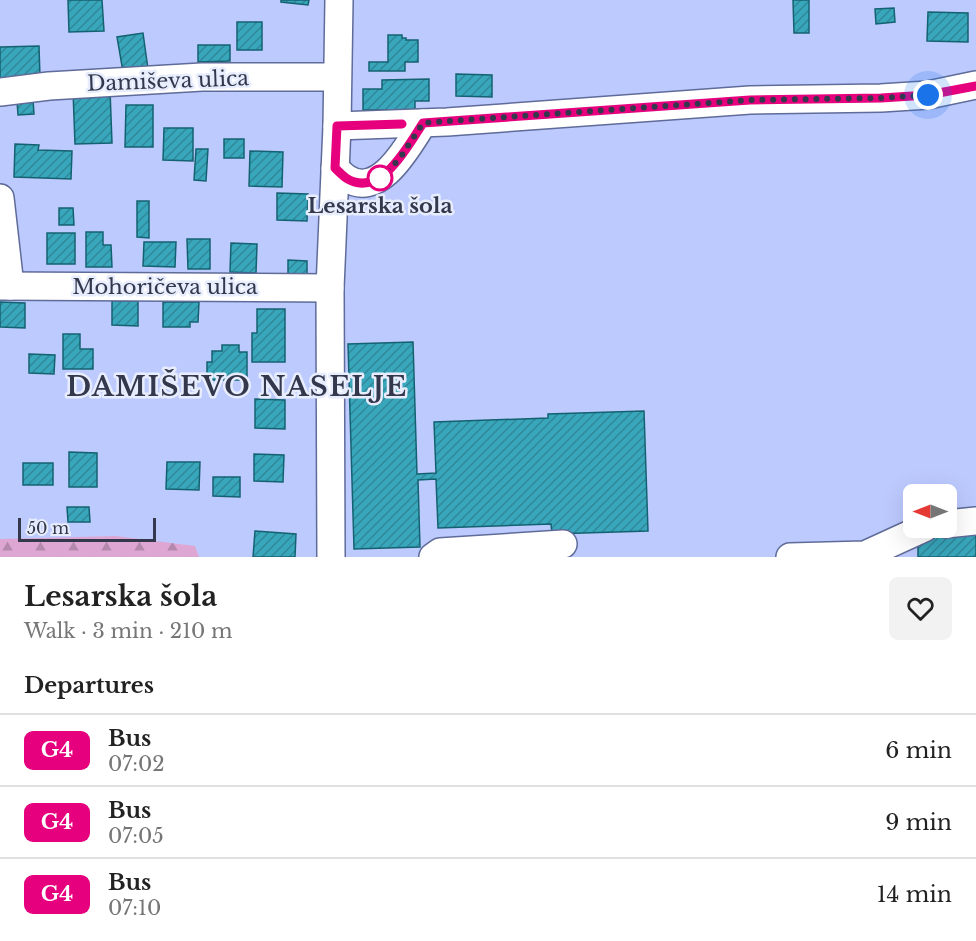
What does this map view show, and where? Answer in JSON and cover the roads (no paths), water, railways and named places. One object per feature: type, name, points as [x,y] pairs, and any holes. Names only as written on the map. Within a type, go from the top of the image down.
[{"type":"street","points":[[332,557],[330,288],[337,126],[339,0]]},
{"type":"street","name":"Damiševa ulica","points":[[0,92],[49,86],[202,77],[337,77]]},
{"type":"street","points":[[337,126],[423,123],[750,100],[881,98],[928,95],[976,86]]},
{"type":"street","points":[[335,168],[346,178],[356,182],[371,182],[380,178],[400,158],[423,123]]},
{"type":"street","points":[[0,198],[5,286]]},
{"type":"street","name":"Mohoričeva ulica","points":[[5,286],[330,288]]},
{"type":"street","points":[[957,523],[976,521]]},
{"type":"street","points":[[790,557],[865,555],[903,538]]},
{"type":"street","points":[[433,557],[440,552],[563,544]]},
{"type":"place","name":"Lesarska šola","points":[[380,178]]},
{"type":"district","name":"DAMIŠEVO NASELJE","points":[[237,386]]}]
